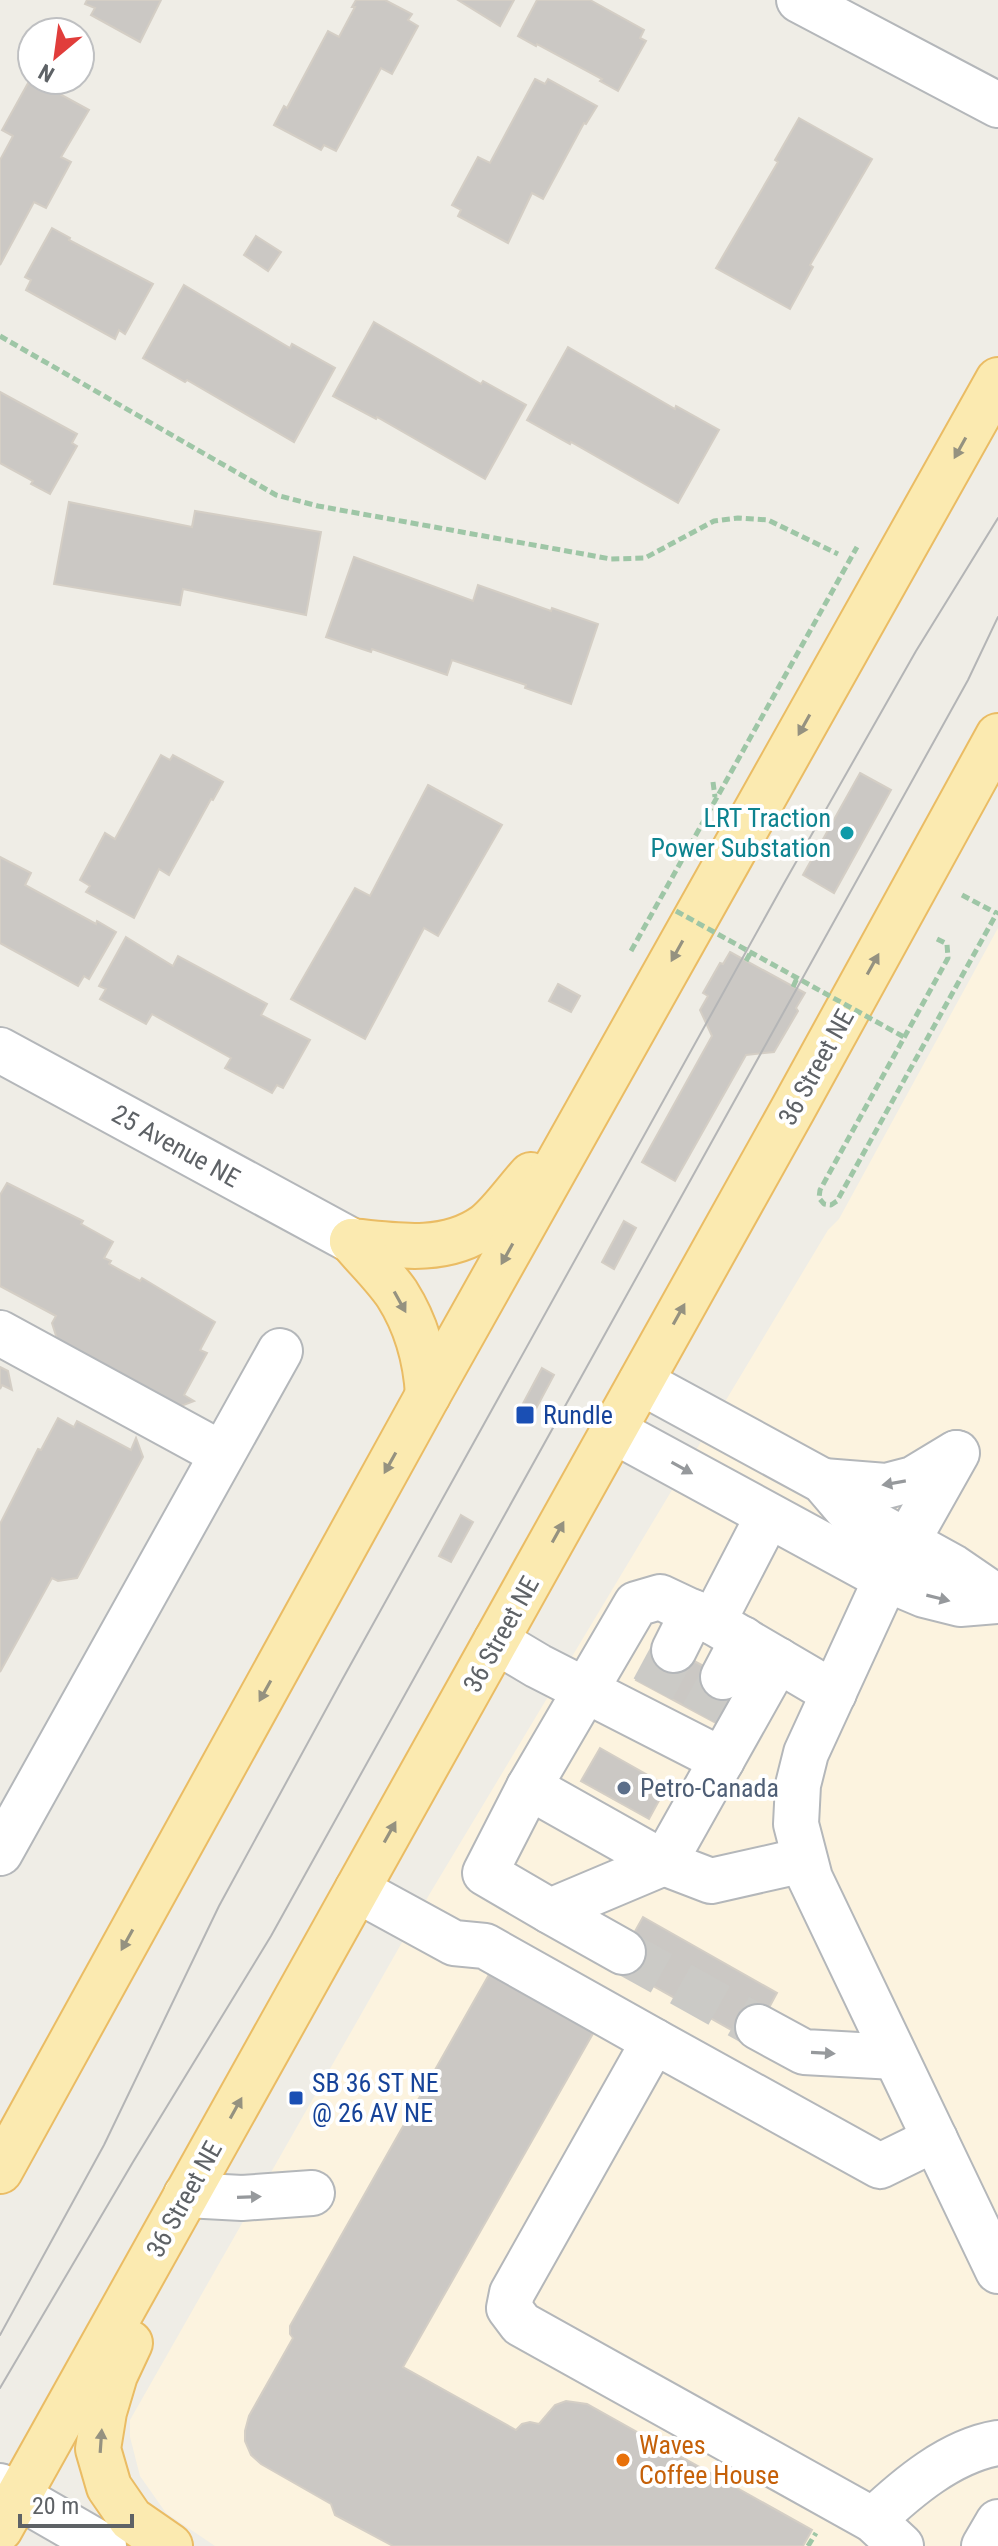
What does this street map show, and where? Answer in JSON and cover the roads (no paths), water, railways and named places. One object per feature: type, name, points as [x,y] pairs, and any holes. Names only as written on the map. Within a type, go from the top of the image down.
[{"type":"main road","points":[[6,2151],[998,380]]},
{"type":"main road","name":"36 Street NE","points":[[6,2504],[157,2249],[998,736]]},
{"type":"main road","points":[[352,1241],[426,1246],[460,1238],[485,1226],[586,1113]]},
{"type":"main road","points":[[352,1241],[396,1294],[415,1330],[426,1369],[428,1395]]},
{"type":"main road","points":[[157,2249],[129,2343],[104,2412],[98,2449],[109,2487],[131,2519],[170,2546]]},
{"type":"street","points":[[799,0],[998,105]]},
{"type":"street","name":"25 Avenue NE","points":[[0,1050],[352,1241]]},
{"type":"street","points":[[0,1333],[222,1454]]},
{"type":"street","points":[[0,1853],[280,1351]]},
{"type":"street","points":[[641,1382],[823,1481],[846,1508],[953,1567],[998,1600]]},
{"type":"street","points":[[614,1431],[886,1579],[924,1595],[960,1604],[998,1600]]},
{"type":"street","points":[[823,1481],[886,1486],[913,1479],[957,1453],[886,1579],[806,1753],[798,1785],[796,1824],[804,1860],[823,1907],[998,2271]]},
{"type":"street","points":[[550,1911],[664,1863],[704,1739],[768,1516]]},
{"type":"street","points":[[623,1952],[485,1873],[529,1787],[636,1604],[660,1597],[732,1633],[834,1693]]},
{"type":"street","points":[[674,1650],[732,1633]]},
{"type":"street","points":[[723,1677],[732,1633]]},
{"type":"street","points":[[496,1641],[586,1690],[646,1703],[704,1739]]},
{"type":"street","points":[[529,1787],[664,1863],[711,1881],[804,1860]]},
{"type":"street","points":[[357,1890],[454,1943],[485,1946],[880,2166],[935,2139]]},
{"type":"street","points":[[758,2027],[804,2052],[895,2057]]},
{"type":"street","points":[[654,2041],[512,2293],[509,2308],[521,2324],[887,2533],[904,2491],[961,2455],[998,2443]]},
{"type":"street","points":[[186,2195],[242,2198],[312,2193]]},
{"type":"street","points":[[6,2504],[104,2546]]},
{"type":"street","points":[[984,2546],[998,2522]]},
{"type":"tunnel","points":[[653,1689],[674,1650]]},
{"type":"tunnel","points":[[702,1715],[723,1677]]},
{"type":"tunnel","points":[[623,1952],[758,2027]]},
{"type":"tram line","points":[[0,2335],[104,2145],[219,1906],[342,1680],[783,885],[916,651],[998,518]]},
{"type":"tram line","points":[[0,2388],[271,1936],[968,680],[998,617]]},
{"type":"place","name":"LRT Traction Power Substation","points":[[847,833]]},
{"type":"place","name":"Rundle","points":[[525,1415]]},
{"type":"place","name":"Petro-Canada","points":[[624,1788]]},
{"type":"place","name":"SB 36 ST NE @ 26 AV NE","points":[[296,2098]]},
{"type":"place","name":"Waves Coffee House","points":[[623,2460]]}]
